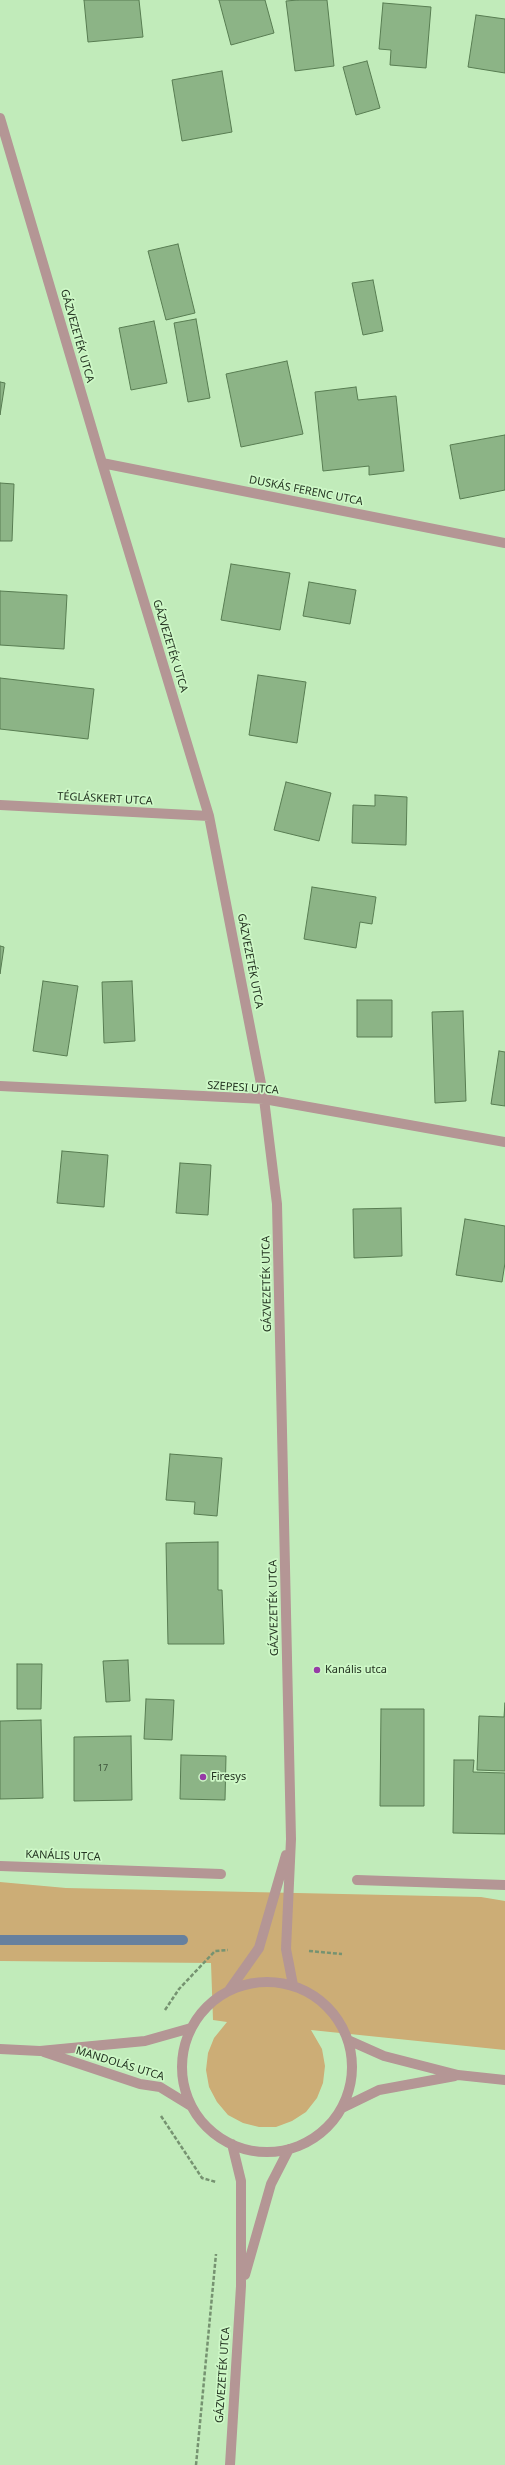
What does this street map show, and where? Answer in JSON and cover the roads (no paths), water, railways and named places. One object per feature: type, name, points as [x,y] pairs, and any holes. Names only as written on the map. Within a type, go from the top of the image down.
[{"type":"street","name":"GÁZVEZETÉK UTCA","points":[[0,118],[102,463],[210,816],[264,1099],[277,1204],[291,1839],[286,1949],[293,1985]]},
{"type":"street","name":"DUSKÁS FERENC UTCA","points":[[102,463],[505,543]]},
{"type":"street","name":"TÉGLÁSKERT UTCA","points":[[0,806],[210,816]]},
{"type":"street","name":"SZEPESI UTCA","points":[[0,1086],[264,1099],[505,1142]]},
{"type":"street","name":"GÁZVEZETÉK UTCA","points":[[229,1990],[259,1948],[291,1839]]},
{"type":"street","name":"KANÁLIS UTCA","points":[[0,1866],[221,1874]]},
{"type":"street","points":[[357,1880],[505,1885]]},
{"type":"street","points":[[261,1981],[293,1985],[317,1997],[336,2016],[348,2040],[353,2062],[351,2086],[342,2108],[332,2122],[320,2134],[306,2143],[289,2149],[260,2152],[232,2144],[208,2128],[191,2106],[185,2087],[182,2067],[185,2047],[191,2028],[201,2013],[229,1990],[261,1981]]},
{"type":"street","name":"MANDOLÁS UTCA","points":[[0,2049],[40,2051],[145,2041],[191,2028]]},
{"type":"street","points":[[348,2040],[384,2056],[458,2075],[505,2080]]},
{"type":"street","name":"MANDOLÁS UTCA","points":[[40,2051],[140,2084],[160,2088],[191,2106]]},
{"type":"street","points":[[342,2108],[379,2090],[458,2075]]},
{"type":"street","name":"GÁZVEZETÉK UTCA","points":[[230,2465],[241,2286],[241,2181],[232,2144]]},
{"type":"street","name":"GÁZVEZETÉK UTCA","points":[[241,2286],[271,2184],[289,2149]]},
{"type":"waterway","points":[[0,1940],[183,1940]]},
{"type":"place","name":"Kanális utca","points":[[317,1670]]},
{"type":"place","name":"Firesys","points":[[203,1777]]}]
